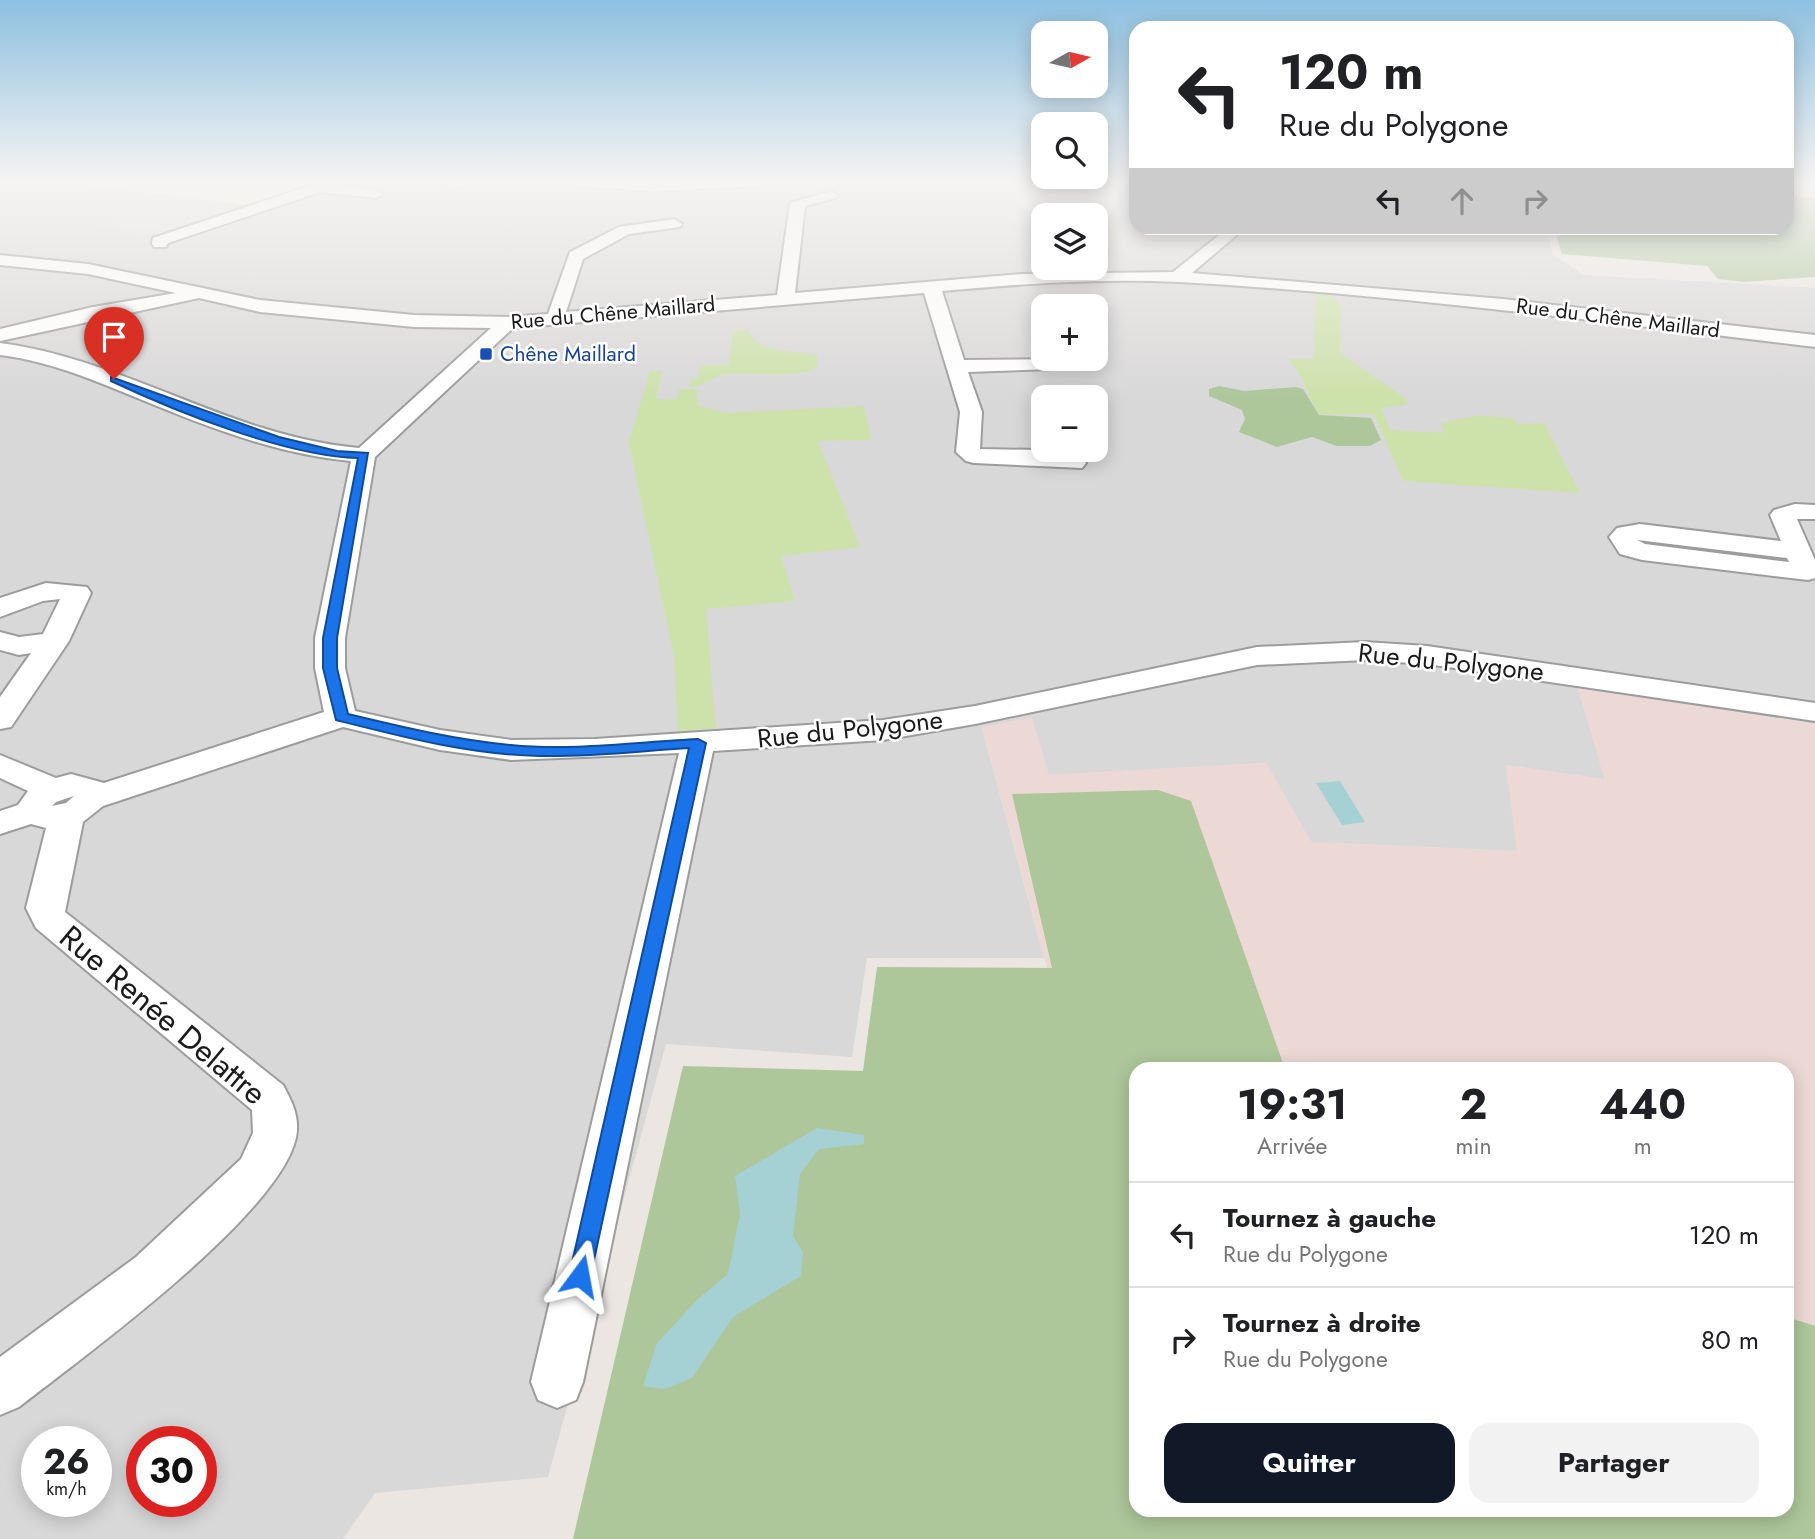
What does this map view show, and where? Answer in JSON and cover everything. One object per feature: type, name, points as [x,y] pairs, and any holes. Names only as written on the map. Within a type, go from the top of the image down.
[{"type":"street","points":[[558,319],[557,310],[576,256],[580,254]]},
{"type":"street","points":[[785,299],[792,254]]},
{"type":"street","points":[[1177,277],[1205,254]]},
{"type":"street","points":[[88,269],[125,256]]},
{"type":"street","name":"Rue du Chêne Maillard","points":[[0,260],[88,269],[298,311],[414,321],[508,323],[1034,278],[1177,277],[1503,304],[1815,341]]},
{"type":"street","points":[[931,286],[971,412],[968,452],[974,456],[1039,457],[1074,463]]},
{"type":"street","points":[[0,335],[93,313],[201,293]]},
{"type":"street","points":[[0,823],[341,717],[330,668],[330,638],[364,455],[508,323]]},
{"type":"street","points":[[0,349],[46,355],[99,372],[154,397],[275,439],[337,454],[364,455]]},
{"type":"street","points":[[957,366],[1031,364]]},
{"type":"street","points":[[1807,570],[1783,515],[1795,511],[1815,512]]},
{"type":"street","points":[[1631,531],[1807,570],[1642,552],[1629,548],[1622,537],[1631,531]]},
{"type":"street","points":[[0,609],[34,593],[54,589],[77,593],[54,641],[0,720]]},
{"type":"street","points":[[0,641],[19,646],[54,641]]},
{"type":"street","name":"Rue du Polygone","points":[[341,717],[440,740],[512,750],[542,752],[698,743],[836,734],[927,724],[1213,663],[1309,652],[1365,651],[1427,655],[1815,712]]},
{"type":"street","points":[[557,1382],[698,743]]},
{"type":"street","points":[[0,765],[62,803]]},
{"type":"street","name":"Rue Renée Delattre","points":[[0,1389],[153,1273],[258,1172],[275,1133],[274,1110],[268,1098],[49,919],[45,908],[62,803]]},
{"type":"shaded area","points":[[0,254],[1031,254],[1031,280],[1108,280],[1108,254],[1553,254],[1584,275],[1815,288],[1815,724],[1578,686],[1605,780],[1506,765],[1518,851],[1311,842],[1266,763],[1049,775],[982,728],[1044,958],[867,958],[852,1057],[666,1044],[548,1477],[375,1493],[343,1539],[0,1539]]},
{"type":"shaded area","points":[[1577,686],[1815,724],[1815,1506],[1794,1508],[1794,1062],[1129,1062],[1129,1511],[836,1539],[1102,1172],[982,727],[1032,717],[1049,775],[1266,763],[1311,842],[1517,851],[1506,765],[1605,779]]},
{"type":"green space","points":[[1562,254],[1815,254],[1815,277],[1744,282],[1718,279],[1707,266]]},
{"type":"green space","points":[[1316,293],[1331,295],[1341,306],[1340,353],[1405,398],[1408,404],[1381,408],[1390,430],[1445,433],[1441,423],[1480,415],[1515,419],[1516,424],[1544,423],[1580,493],[1403,481],[1374,414],[1318,414],[1300,375],[1288,359],[1314,359]]},
{"type":"green space","points":[[733,330],[748,330],[761,345],[770,348],[818,356],[816,368],[785,374],[726,374],[699,386],[690,387],[691,378],[699,378],[700,366],[729,365]]},
{"type":"green space","points":[[650,371],[662,371],[656,399],[677,399],[679,389],[696,389],[698,406],[726,413],[864,406],[872,440],[818,441],[860,547],[781,556],[795,601],[706,609],[716,728],[678,731],[674,657],[628,439]]},
{"type":"green space","points":[[1219,386],[1244,391],[1296,387],[1303,389],[1319,415],[1371,418],[1381,440],[1370,446],[1337,446],[1312,437],[1277,447],[1239,432],[1245,419],[1242,410],[1209,396],[1209,389]]},
{"type":"green space","points":[[1158,790],[1191,801],[1283,1062],[1129,1062],[1129,1517],[1794,1517],[1794,1319],[1815,1326],[1815,1539],[573,1539],[683,1066],[863,1071],[877,967],[1052,968],[1012,794]]},
{"type":"water","points":[[1340,781],[1365,822],[1342,825],[1316,783]]},
{"type":"water","points":[[817,1128],[864,1135],[864,1144],[819,1149],[800,1174],[793,1236],[803,1252],[801,1276],[733,1317],[692,1378],[665,1389],[643,1386],[657,1343],[698,1299],[728,1274],[740,1214],[735,1176]]},
{"type":"place","name":"Chêne Maillard","points":[[486,354]]},
{"type":"route","points":[[114,379],[154,397],[275,439],[337,454],[364,455],[330,638],[330,668],[340,699],[341,717],[440,740],[512,750],[542,752],[698,743],[580,1276]]}]
